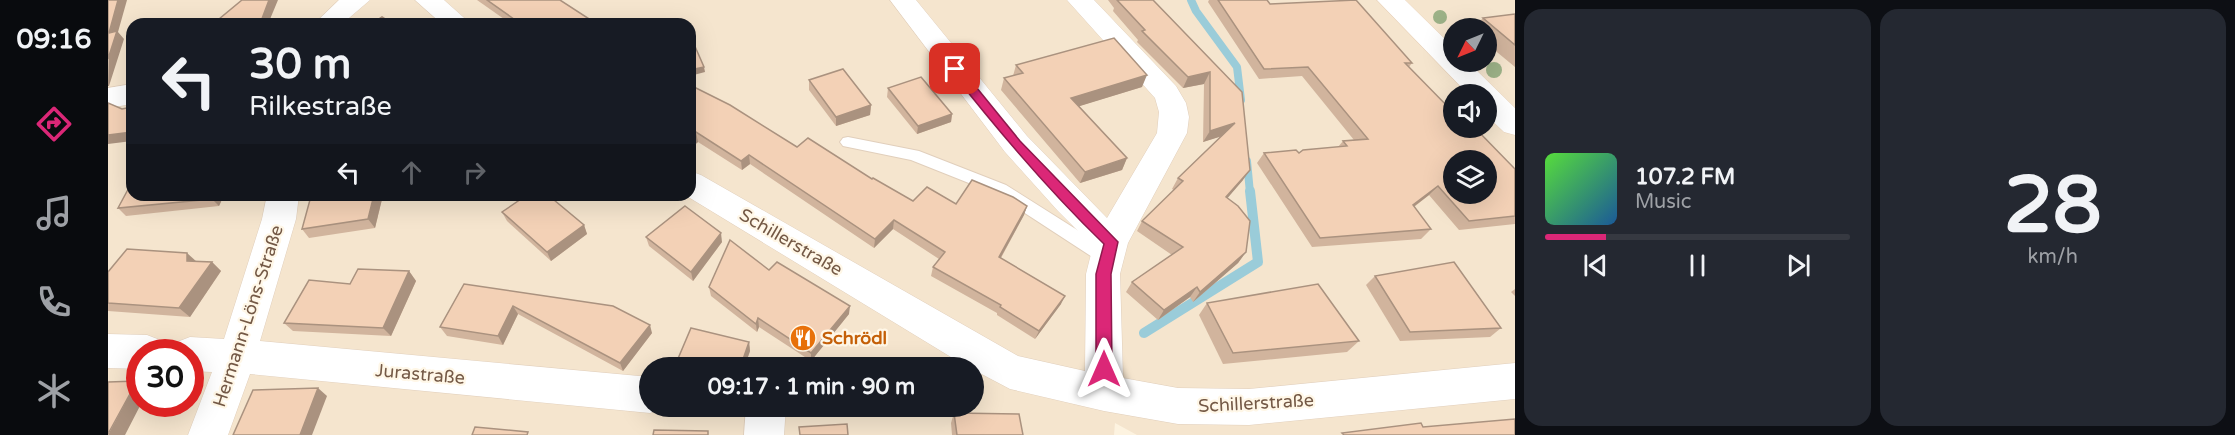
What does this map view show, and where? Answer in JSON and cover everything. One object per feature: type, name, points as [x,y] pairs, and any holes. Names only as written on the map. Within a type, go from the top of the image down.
[{"type":"street","points":[[334,18],[357,0]]},
{"type":"street","points":[[428,0],[450,18]]},
{"type":"street","points":[[903,0],[1016,144],[1109,250]]},
{"type":"street","points":[[1080,0],[1150,73],[1174,106],[1175,118],[1172,133],[1109,250],[1103,274],[1104,393]]},
{"type":"street","points":[[1390,0],[1473,84]]},
{"type":"street","points":[[108,98],[126,95]]},
{"type":"street","points":[[1497,108],[1515,125]]},
{"type":"street","name":"Schillerstraße","points":[[696,187],[992,374],[1178,406],[1249,407],[1515,381]]},
{"type":"street","name":"Hermann-Löns-Straße","points":[[208,435],[237,356],[279,219],[282,201]]},
{"type":"street","points":[[108,351],[126,351]]},
{"type":"street","name":"Jurastraße","points":[[204,355],[639,394]]},
{"type":"street","points":[[764,435],[765,417]]},
{"type":"lane","points":[[848,142],[914,155],[1000,189],[1109,250]]},
{"type":"shaded area","points":[[108,0],[1515,0],[1515,435],[1137,435],[1115,423],[1114,435],[108,435]]},
{"type":"building","points":[[108,0],[118,0],[109,33],[117,31],[108,59]]},
{"type":"building","points":[[242,0],[269,0],[262,18],[220,18]]},
{"type":"building","points":[[487,0],[560,0],[588,18],[512,18]]},
{"type":"building","points":[[1117,0],[1153,0],[1242,92],[1250,170],[1226,197],[1238,206],[1250,221],[1246,252],[1200,292],[1197,287],[1164,310],[1132,282],[1183,247],[1142,221],[1183,181],[1178,178],[1235,123],[1210,131],[1210,72],[1188,77],[1142,31],[1145,30]]},
{"type":"building","points":[[1218,0],[1267,0],[1270,4],[1356,0],[1412,63],[1405,63],[1443,102],[1443,138],[1485,138],[1496,150],[1443,150],[1443,192],[1438,186],[1413,205],[1431,229],[1320,238],[1264,153],[1296,150],[1299,153],[1303,150],[1347,146],[1343,141],[1368,139],[1308,67],[1264,69]]},
{"type":"building","points":[[1515,14],[1515,45],[1497,30],[1497,18],[1483,18]]},
{"type":"building","points":[[1114,38],[1147,75],[1071,98],[1127,158],[1085,172],[1004,78],[1023,73],[1016,65]]},
{"type":"building","points":[[696,49],[704,67],[696,69]]},
{"type":"building","points":[[843,69],[871,105],[836,117],[809,80]]},
{"type":"building","points":[[921,77],[952,114],[918,126],[888,88]]},
{"type":"building","points":[[696,88],[730,105],[797,147],[808,138],[872,179],[913,201],[927,187],[956,204],[972,180],[1013,197],[1027,206],[999,257],[1065,296],[1039,331],[1000,307],[1001,305],[933,267],[945,252],[894,220],[875,239],[749,155],[741,161],[696,132]]},
{"type":"building","points":[[108,103],[122,109],[126,108],[126,133],[108,135]]},
{"type":"building","points":[[1497,151],[1515,169],[1515,216],[1469,221],[1454,204],[1497,204]]},
{"type":"building","points":[[126,193],[126,201],[191,201],[118,208]]},
{"type":"building","points":[[310,201],[372,201],[368,219],[302,229]]},
{"type":"building","points":[[518,201],[555,201],[584,225],[547,252],[502,212]]},
{"type":"building","points":[[685,206],[721,233],[691,272],[646,237]]},
{"type":"building","points":[[730,240],[769,270],[777,262],[850,306],[811,353],[758,318],[756,324],[709,287]]},
{"type":"building","points":[[127,249],[187,253],[187,261],[212,262],[179,308],[108,303],[108,272]]},
{"type":"building","points":[[1454,262],[1501,328],[1410,332],[1375,276]]},
{"type":"building","points":[[358,269],[409,271],[383,328],[284,323],[309,280],[350,284]]},
{"type":"building","points":[[464,284],[613,306],[650,325],[620,363],[513,306],[498,336],[440,327]]},
{"type":"building","points":[[1318,284],[1359,341],[1233,353],[1207,303]]},
{"type":"building","points":[[691,328],[749,342],[744,357],[679,357]]},
{"type":"building","points":[[126,381],[126,401],[108,434],[108,382]]},
{"type":"building","points":[[318,388],[300,435],[233,435],[253,390]]},
{"type":"building","points":[[984,413],[1019,414],[1023,435],[957,435],[955,417],[984,417]]},
{"type":"building","points":[[1515,419],[1515,435],[1344,435],[1342,433],[1421,423],[1423,427]]},
{"type":"building","points":[[847,424],[848,435],[800,435],[799,427]]},
{"type":"building","points":[[475,427],[528,432],[527,435],[472,435]]},
{"type":"building","points":[[654,430],[708,431],[708,435],[653,435]]},
{"type":"waterway","points":[[1191,0],[1196,11],[1237,67],[1241,100]]},
{"type":"waterway","points":[[1247,161],[1250,193]]},
{"type":"waterway","points":[[1144,333],[1258,262],[1250,191]]},
{"type":"place","name":"Schrödl","points":[[803,338]]},
{"type":"route","points":[[955,69],[1016,144],[1069,202],[1111,242],[1103,274],[1104,369]]}]
